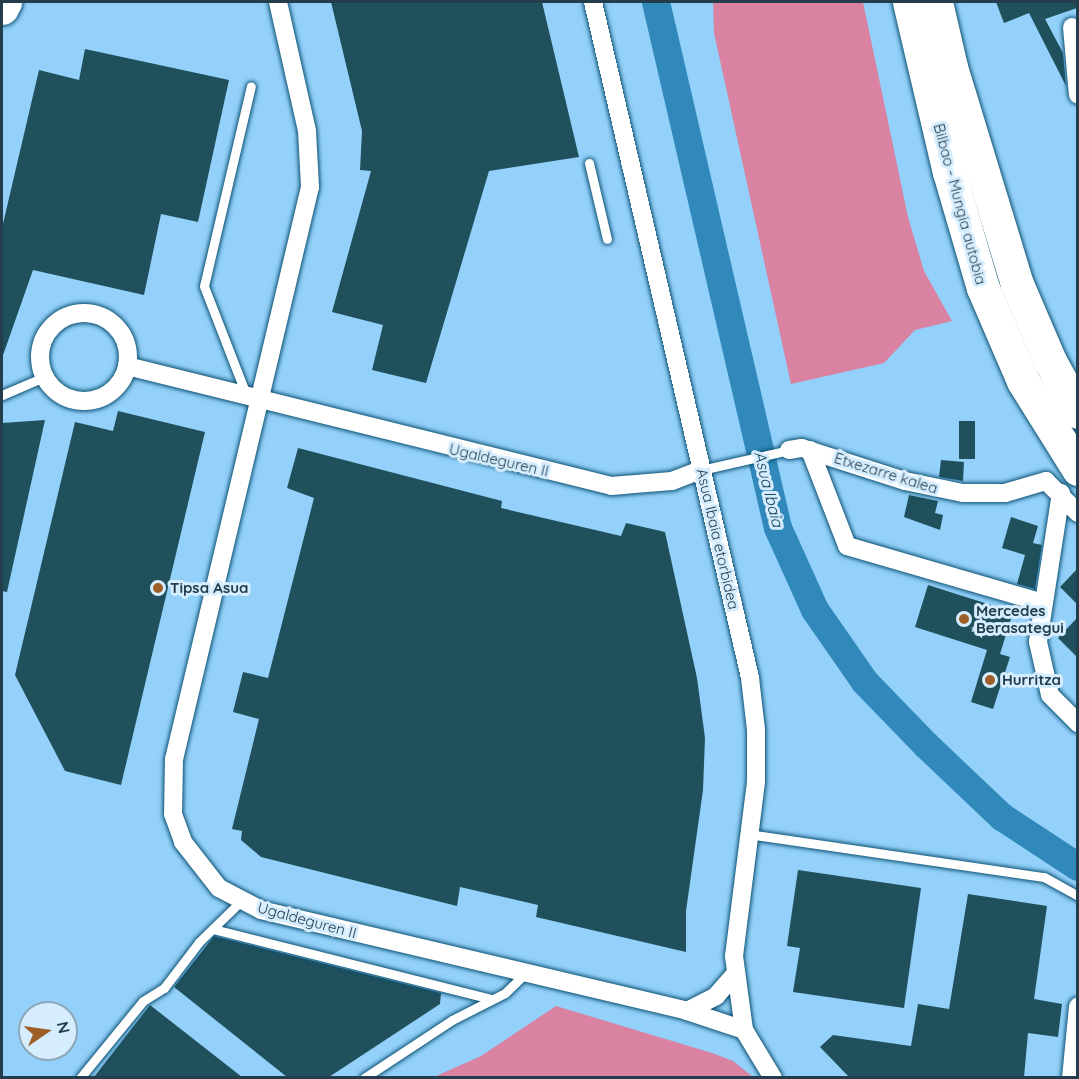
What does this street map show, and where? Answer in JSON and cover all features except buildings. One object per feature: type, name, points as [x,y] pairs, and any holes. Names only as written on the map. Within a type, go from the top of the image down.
[{"type":"highway","points":[[2,8],[5,2]]},
{"type":"highway","points":[[954,2],[988,183]]},
{"type":"highway","name":"Bilbao - Mungia autobia","points":[[920,10],[951,67],[1030,319],[1077,411]]},
{"type":"highway","name":"Bilbao - Mungia autobia","points":[[920,10],[949,172],[983,288],[1069,481]]},
{"type":"street","name":"Ugaldeguren II","points":[[278,2],[308,131],[310,187],[255,400],[174,759],[171,788],[173,814],[190,856],[219,888],[261,910],[687,1011],[744,1030]]},
{"type":"street","name":"Asua Ibaia etorbidea","points":[[593,2],[751,689],[756,730],[756,782],[735,945],[736,973],[744,1030],[773,1077]]},
{"type":"street","points":[[1072,27],[1077,95]]},
{"type":"street","points":[[85,313],[113,324],[128,350],[127,366],[114,390],[90,401],[63,396],[44,377],[39,362],[46,333],[70,315],[85,313]]},
{"type":"street","name":"Ugaldeguren II","points":[[127,366],[255,400],[611,486],[672,481],[701,470]]},
{"type":"street","name":"Etxezarre kalea","points":[[789,450],[810,450],[943,490],[1005,493],[1046,481],[1069,481]]},
{"type":"street","points":[[810,450],[847,546],[1043,603]]},
{"type":"street","points":[[1069,481],[1077,513]]},
{"type":"street","points":[[1069,481],[1043,603],[1038,642],[1050,694],[1077,723]]},
{"type":"street","points":[[687,1011],[716,996],[736,973]]},
{"type":"street","points":[[1071,1077],[1077,1006]]},
{"type":"lane","points":[[251,86],[204,286],[255,400]]},
{"type":"lane","points":[[589,163],[607,239]]},
{"type":"lane","points":[[2,395],[44,377]]},
{"type":"lane","name":"Ugaldeguren II","points":[[701,470],[789,450]]},
{"type":"lane","points":[[748,834],[1044,877],[1077,896]]},
{"type":"lane","points":[[80,1077],[143,1002],[164,988],[213,929],[241,901]]},
{"type":"lane","points":[[213,929],[491,999]]},
{"type":"lane","points":[[364,1077],[491,999],[506,993],[525,974]]},
{"type":"shaded area","points":[[713,2],[863,2],[908,217],[924,271],[952,321],[915,330],[884,363],[791,384],[714,33]]},
{"type":"shaded area","points":[[556,1006],[712,1053],[733,1061],[753,1077],[434,1077],[481,1056]]},
{"type":"waterway","name":"Asua Ibaia","points":[[656,2],[778,528],[815,610],[865,682],[926,745],[1002,817],[1078,867]]},
{"type":"place","name":"Tipsa Asua","points":[[158,588]]},
{"type":"place","name":"Mercedes Berasategui","points":[[964,619]]},
{"type":"place","name":"Hurritza","points":[[990,680]]}]
